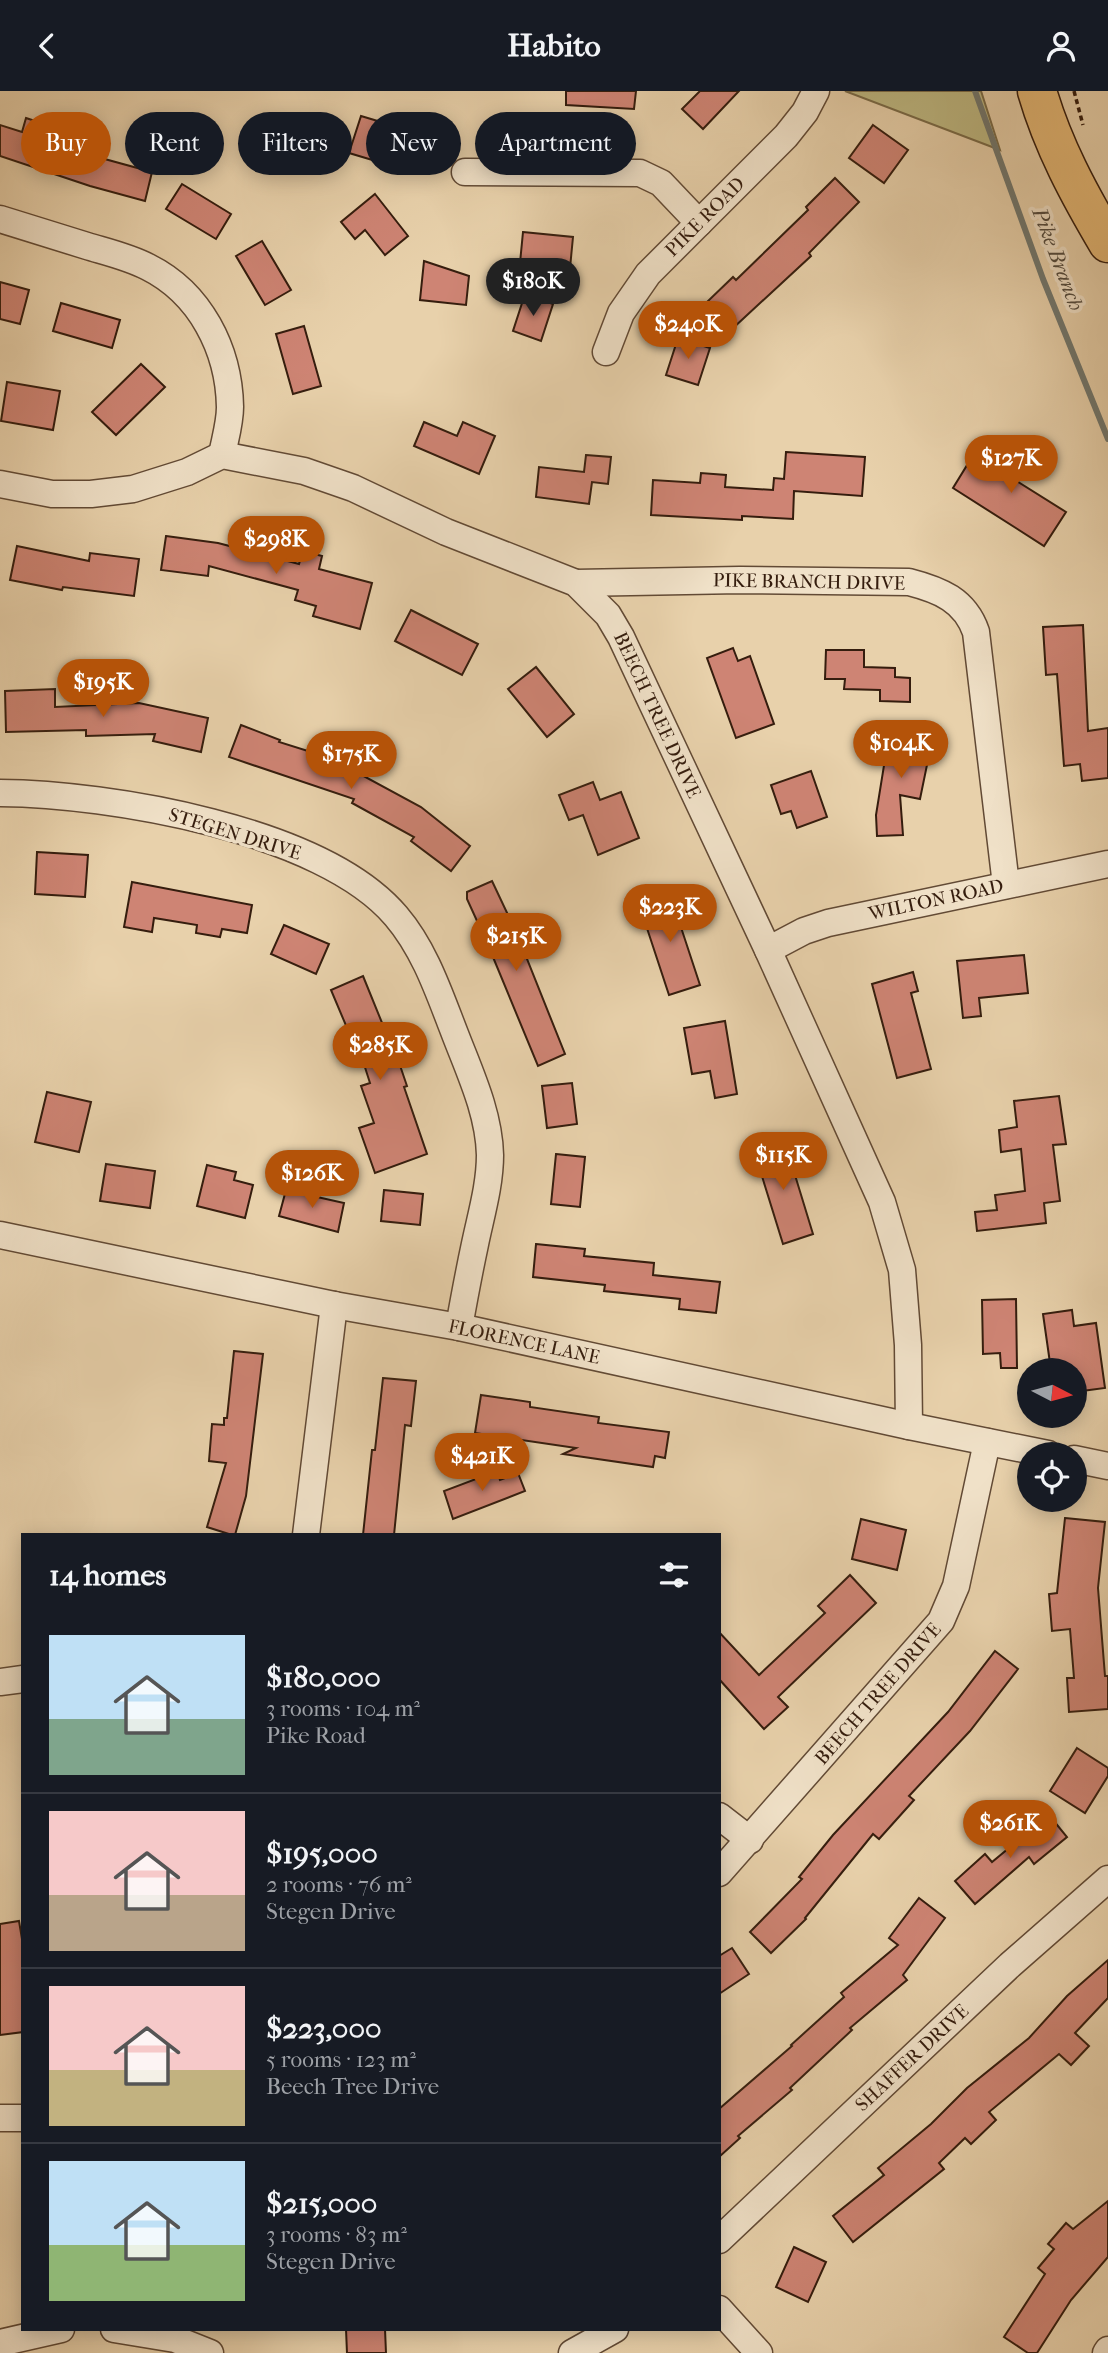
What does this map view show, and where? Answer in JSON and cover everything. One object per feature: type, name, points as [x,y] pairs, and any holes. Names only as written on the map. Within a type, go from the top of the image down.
[{"type":"main road","points":[[1037,91],[1067,170],[1108,243]]},
{"type":"street","name":"PIKE ROAD","points":[[606,352],[621,313],[648,274],[786,136],[817,91]]},
{"type":"street","points":[[466,172],[640,173],[661,183],[699,223]]},
{"type":"street","points":[[0,219],[127,258],[158,273],[186,295],[212,331],[222,354],[230,409],[222,455],[187,472],[133,488],[92,494],[52,494],[0,484]]},
{"type":"street","name":"BEECH TREE DRIVE","points":[[222,455],[332,479],[446,532],[576,583],[608,615],[621,637],[768,950],[882,1202],[896,1246],[905,1302],[909,1426]]},
{"type":"street","name":"PIKE BRANCH DRIVE","points":[[576,583],[740,580],[909,582],[934,589],[954,599],[964,609],[976,632],[1006,885]]},
{"type":"street","name":"STEGEN DRIVE","points":[[0,793],[106,800],[209,821],[318,860],[373,893],[396,915],[416,943],[432,975],[479,1098],[488,1136],[490,1155],[486,1193],[459,1327]]},
{"type":"street","name":"WILTON ROAD","points":[[768,950],[804,931],[828,923],[1108,864]]},
{"type":"street","name":"FLORENCE LANE","points":[[0,1235],[334,1305],[459,1327],[1017,1448]]},
{"type":"street","points":[[306,1533],[334,1305]]},
{"type":"street","name":"BEECH TREE DRIVE","points":[[721,1871],[942,1621],[956,1586],[987,1442]]},
{"type":"street","points":[[1087,1462],[1108,1466]]},
{"type":"street","points":[[0,1682],[21,1679]]},
{"type":"street","points":[[721,1818],[750,1840]]},
{"type":"street","name":"SHAFFER DRIVE","points":[[721,2238],[1010,1965],[1108,1879]]},
{"type":"street","points":[[0,2118],[21,2118]]},
{"type":"street","points":[[721,2311],[759,2353]]},
{"type":"street","points":[[0,2343],[52,2331]]},
{"type":"street","points":[[126,2331],[175,2339],[211,2353]]},
{"type":"street","points":[[572,2353],[611,2331]]},
{"type":"path","points":[[1074,91],[1083,127]]},
{"type":"shaded area","points":[[845,91],[981,91],[1000,150]]},
{"type":"building","points":[[566,91],[636,91],[634,109],[566,105]]},
{"type":"building","points":[[700,91],[739,91],[703,129],[682,109]]},
{"type":"building","points":[[361,116],[366,118],[366,158],[352,154],[352,144]]},
{"type":"building","points":[[0,125],[21,132],[21,163],[0,156]]},
{"type":"building","points":[[873,125],[908,150],[884,183],[849,158]]},
{"type":"building","points":[[111,161],[125,165],[125,175],[151,175],[145,201],[57,175],[111,175]]},
{"type":"building","points":[[835,178],[859,202],[809,253],[811,256],[732,329],[707,302],[733,277],[736,280],[808,210],[806,207]]},
{"type":"building","points":[[182,184],[231,214],[216,239],[166,209]]},
{"type":"building","points":[[375,194],[408,236],[385,255],[365,230],[355,239],[341,222]]},
{"type":"building","points":[[523,232],[573,237],[570,268],[520,263]]},
{"type":"building","points":[[262,241],[291,290],[265,305],[236,256]]},
{"type":"building","points":[[424,261],[469,276],[466,305],[420,300]]},
{"type":"building","points":[[0,282],[29,290],[20,324],[0,319]]},
{"type":"building","points":[[525,294],[553,304],[541,341],[513,331]]},
{"type":"building","points":[[61,303],[120,320],[112,348],[53,331]]},
{"type":"building","points":[[304,326],[321,386],[293,394],[276,334]]},
{"type":"building","points":[[678,338],[710,348],[698,385],[666,375]]},
{"type":"building","points":[[141,364],[165,387],[116,435],[92,412]]},
{"type":"building","points":[[7,382],[60,391],[53,430],[1,421]]},
{"type":"building","points":[[424,422],[457,436],[463,422],[495,436],[479,474],[414,446]]},
{"type":"building","points":[[1009,440],[1032,454],[1015,480],[1066,512],[1044,546],[953,488],[969,462],[988,475]]},
{"type":"building","points":[[786,452],[865,457],[862,496],[794,491],[793,519],[742,516],[742,520],[651,515],[653,480],[700,483],[701,473],[726,475],[725,487],[773,490],[774,478],[784,479]]},
{"type":"building","points":[[586,455],[611,457],[608,484],[592,482],[589,504],[536,497],[539,467],[584,472]]},
{"type":"building","points":[[166,536],[218,543],[299,564],[303,551],[322,556],[319,569],[372,583],[360,629],[313,616],[316,606],[295,600],[298,590],[209,566],[208,576],[161,570]]},
{"type":"building","points":[[17,546],[89,561],[90,553],[139,559],[134,596],[63,587],[62,590],[10,580]]},
{"type":"building","points":[[411,610],[478,644],[462,675],[395,641]]},
{"type":"building","points":[[1083,625],[1088,731],[1108,728],[1108,778],[1082,781],[1080,764],[1064,766],[1057,674],[1046,675],[1043,627]]},
{"type":"building","points":[[733,648],[738,661],[750,656],[774,724],[736,738],[707,658]]},
{"type":"building","points":[[826,650],[864,650],[864,667],[895,668],[895,677],[910,678],[910,702],[880,701],[880,690],[844,689],[845,679],[825,679]]},
{"type":"building","points":[[536,667],[574,714],[547,737],[508,689]]},
{"type":"building","points":[[55,689],[55,707],[139,703],[208,718],[201,752],[153,741],[155,734],[86,736],[86,730],[6,732],[5,691]]},
{"type":"building","points":[[241,725],[280,740],[279,742],[346,763],[345,766],[421,807],[470,846],[451,871],[411,841],[414,837],[352,803],[354,799],[229,757]]},
{"type":"building","points":[[926,730],[928,760],[920,799],[900,795],[903,835],[877,836],[876,815],[886,753],[896,754],[894,733]]},
{"type":"building","points":[[811,771],[827,817],[797,828],[791,811],[781,814],[771,785]]},
{"type":"building","points":[[593,782],[600,800],[621,792],[639,838],[598,855],[583,815],[569,820],[559,795]]},
{"type":"building","points":[[37,852],[88,855],[85,897],[35,894]]},
{"type":"building","points":[[492,881],[517,934],[565,1054],[538,1066],[467,899],[467,892]]},
{"type":"building","points":[[132,882],[252,905],[247,933],[222,929],[220,937],[196,933],[197,925],[154,918],[152,932],[124,927]]},
{"type":"building","points":[[670,894],[700,985],[669,995],[639,904]]},
{"type":"building","points":[[284,925],[329,944],[316,974],[271,954]]},
{"type":"building","points":[[1024,955],[1028,993],[979,998],[981,1016],[963,1018],[957,961]]},
{"type":"building","points":[[913,972],[918,991],[911,993],[931,1069],[897,1078],[872,984]]},
{"type":"building","points":[[363,976],[389,1040],[391,1039],[427,1154],[375,1173],[359,1128],[374,1123],[361,1086],[370,1083],[354,1033],[350,1035],[331,990]]},
{"type":"building","points":[[725,1021],[737,1094],[715,1098],[710,1071],[692,1074],[684,1028]]},
{"type":"building","points":[[572,1083],[577,1124],[547,1128],[542,1086]]},
{"type":"building","points":[[47,1092],[91,1102],[79,1152],[35,1142]]},
{"type":"building","points":[[1059,1096],[1066,1144],[1053,1145],[1060,1201],[1044,1203],[1046,1223],[977,1231],[975,1212],[997,1210],[995,1195],[1025,1191],[1021,1149],[1001,1152],[999,1130],[1017,1127],[1014,1101]]},
{"type":"building","points":[[776,1137],[785,1164],[791,1162],[813,1234],[783,1244],[752,1144]]},
{"type":"building","points":[[556,1154],[585,1157],[580,1207],[551,1204]]},
{"type":"building","points":[[106,1164],[155,1171],[150,1208],[100,1201]]},
{"type":"building","points":[[207,1165],[236,1172],[234,1180],[253,1185],[245,1218],[197,1206]]},
{"type":"building","points":[[286,1190],[344,1203],[338,1232],[279,1216]]},
{"type":"building","points":[[384,1190],[423,1194],[420,1225],[381,1221]]},
{"type":"building","points":[[536,1244],[585,1249],[584,1256],[654,1263],[653,1275],[720,1282],[716,1313],[679,1309],[680,1299],[604,1291],[605,1285],[533,1277]]},
{"type":"building","points":[[1016,1299],[1017,1368],[1001,1368],[1000,1353],[983,1354],[982,1300]]},
{"type":"building","points":[[1072,1310],[1074,1326],[1096,1323],[1105,1388],[1087,1390],[1087,1358],[1049,1358],[1043,1314]]},
{"type":"building","points":[[234,1351],[263,1354],[246,1496],[236,1533],[207,1527],[226,1463],[209,1461],[212,1424],[224,1425],[224,1418],[227,1418]]},
{"type":"building","points":[[383,1378],[416,1381],[411,1426],[405,1425],[394,1533],[363,1533],[372,1450],[375,1450]]},
{"type":"building","points":[[481,1395],[530,1402],[530,1407],[599,1417],[598,1423],[669,1432],[665,1458],[655,1456],[653,1467],[563,1454],[576,1448],[475,1433]]},
{"type":"building","points":[[497,1471],[500,1480],[518,1473],[525,1491],[453,1519],[444,1491]]},
{"type":"building","points":[[1065,1518],[1105,1522],[1098,1588],[1105,1676],[1108,1676],[1108,1709],[1069,1712],[1067,1678],[1074,1678],[1070,1629],[1052,1631],[1049,1594],[1057,1593]]},
{"type":"building","points":[[861,1519],[906,1530],[897,1570],[852,1559]]},
{"type":"building","points":[[850,1575],[876,1603],[778,1697],[788,1707],[764,1729],[721,1681],[721,1634],[759,1675],[825,1613],[818,1606]]},
{"type":"building","points":[[995,1651],[1018,1669],[970,1731],[909,1796],[914,1800],[879,1839],[873,1834],[806,1919],[771,1953],[750,1932],[802,1879],[799,1877],[833,1835],[948,1712]]},
{"type":"building","points":[[1077,1748],[1108,1768],[1108,1776],[1085,1813],[1050,1791]]},
{"type":"building","points":[[1049,1815],[1067,1837],[1034,1864],[1029,1857],[975,1904],[955,1881],[985,1854],[992,1862]]},
{"type":"building","points":[[919,1898],[945,1918],[903,1975],[907,1980],[850,2028],[852,2030],[790,2088],[792,2090],[738,2136],[740,2138],[721,2155],[721,2107],[844,1997],[841,1993],[898,1945],[889,1938]]},
{"type":"building","points":[[19,1921],[21,2032],[0,2035],[0,1924]]},
{"type":"building","points":[[732,1948],[749,1974],[721,1993],[721,1955]]},
{"type":"building","points":[[1108,1960],[1108,1998],[1075,2033],[1089,2046],[1071,2065],[1059,2054],[989,2112],[996,2120],[971,2144],[965,2138],[939,2163],[944,2169],[853,2242],[833,2216],[884,2175],[878,2168],[931,2124],[967,2088],[1029,2038],[1067,1996]]},
{"type":"building","points":[[1108,2201],[1108,2257],[1071,2300],[1037,2353],[1028,2353],[1004,2337],[1045,2274],[1038,2268],[1054,2249],[1048,2244],[1066,2223],[1073,2229]]},
{"type":"building","points":[[794,2247],[826,2262],[808,2302],[776,2287]]},
{"type":"building","points":[[346,2331],[385,2331],[386,2353],[347,2353]]},
{"type":"waterway","name":"Pike Branch","points":[[975,91],[1043,279],[1108,439]]}]
